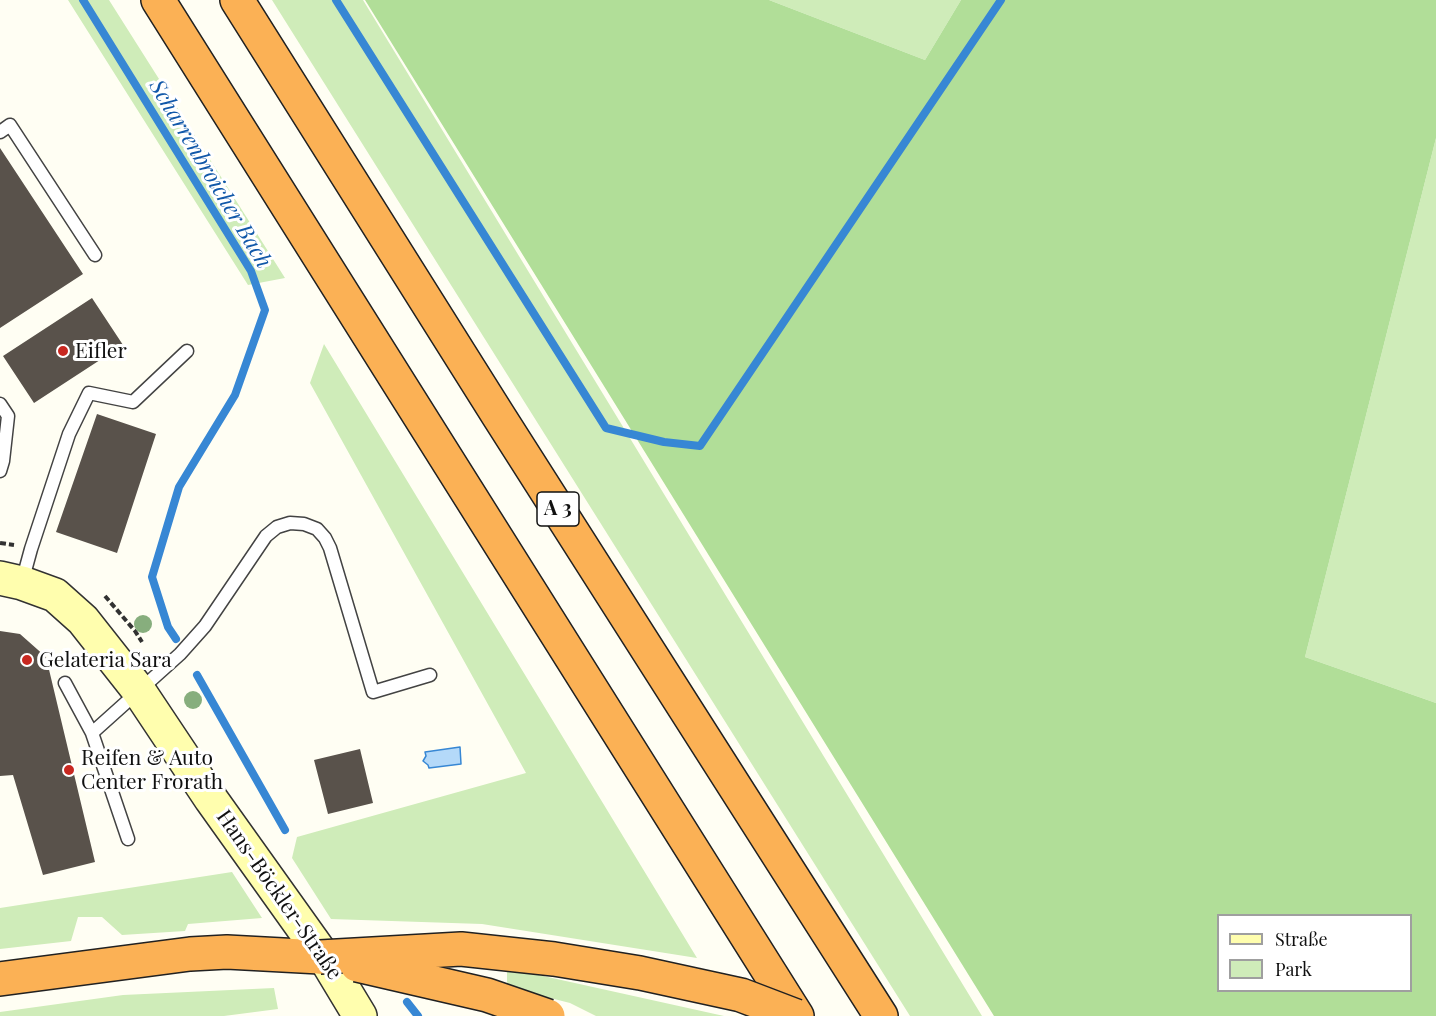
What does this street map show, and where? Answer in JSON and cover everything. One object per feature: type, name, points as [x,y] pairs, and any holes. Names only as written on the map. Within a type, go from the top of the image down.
[{"type":"highway","points":[[158,0],[796,1016]]},
{"type":"highway","name":"A 3","points":[[237,0],[881,1016]]},
{"type":"highway","points":[[0,979],[190,954],[227,952],[320,957],[461,949],[554,959],[640,973],[741,995],[796,1016]]},
{"type":"highway","points":[[320,957],[487,995],[548,1016]]},
{"type":"street","name":"Hans-Böckler-Straße","points":[[11,580],[55,595],[83,620],[139,692],[211,799],[328,963],[360,1016]]},
{"type":"lane","points":[[0,132],[10,125],[95,255]]},
{"type":"lane","points":[[11,580],[31,549],[69,434],[89,393],[133,402],[187,351]]},
{"type":"lane","points":[[0,404],[8,416],[0,471]]},
{"type":"lane","points":[[92,733],[180,654],[205,626],[266,536],[277,527],[290,523],[304,524],[317,529],[325,538],[374,692],[430,675]]},
{"type":"lane","points":[[65,683],[92,733],[128,839]]},
{"type":"green space","points":[[68,0],[109,0],[285,278],[248,285]]},
{"type":"green space","points":[[272,0],[363,0],[982,1016],[910,1016]]},
{"type":"green space","points":[[365,0],[769,0],[925,60],[961,0],[1436,0],[1436,138],[1305,657],[1436,703],[1436,1016],[994,1016]]},
{"type":"green space","points":[[769,0],[961,0],[925,60]]},
{"type":"green space","points":[[1436,138],[1436,703],[1305,657]]},
{"type":"green space","points":[[324,344],[697,958],[482,924],[331,919],[292,858],[297,837],[526,773],[310,383]]},
{"type":"green space","points":[[232,872],[262,918],[188,924],[185,931],[122,935],[102,917],[78,917],[71,941],[0,949],[0,908]]},
{"type":"green space","points":[[507,968],[724,1016],[596,1016],[570,1003],[507,987]]},
{"type":"green space","points":[[274,988],[278,1009],[224,1016],[0,1016],[0,1012],[123,995]]},
{"type":"water","points":[[460,747],[461,764],[429,768],[423,761],[426,756],[425,752]]},
{"type":"building","points":[[0,148],[83,274],[0,328]]},
{"type":"building","name":"Eifler","points":[[92,298],[123,345],[34,403],[3,356]]},
{"type":"building","points":[[97,414],[156,434],[117,553],[56,532]]},
{"type":"building","points":[[0,631],[20,634],[46,657],[95,862],[43,875],[13,775],[0,776]]},
{"type":"building","points":[[360,749],[373,803],[328,814],[314,760]]},
{"type":"waterway","name":"Scharrenbroicher Bach","points":[[83,0],[251,271],[265,310],[235,395],[179,487],[152,577],[168,627],[176,639]]},
{"type":"waterway","points":[[336,0],[606,428],[664,442],[700,446],[1001,0]]},
{"type":"waterway","name":"Scharrenbroicher Bach","points":[[197,675],[285,830]]},
{"type":"waterway","name":"Scharrenbroicher Bach","points":[[407,1002],[418,1016]]},
{"type":"place","name":"Eifler","points":[[63,351]]},
{"type":"place","name":"Gelateria Sara","points":[[27,660]]},
{"type":"place","name":"Reifen & Auto Center Frorath","points":[[69,770]]}]
